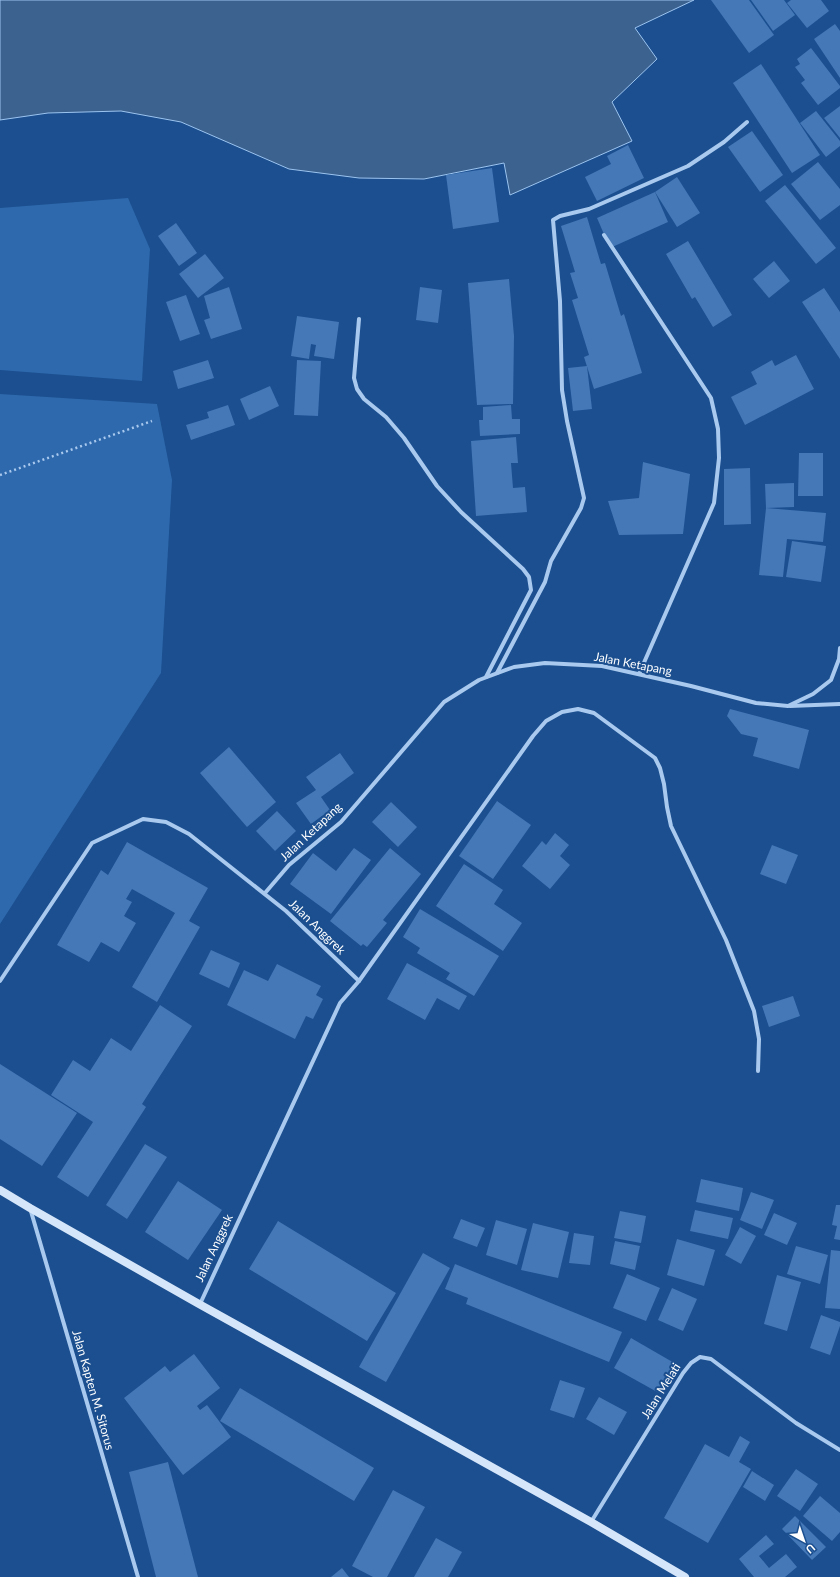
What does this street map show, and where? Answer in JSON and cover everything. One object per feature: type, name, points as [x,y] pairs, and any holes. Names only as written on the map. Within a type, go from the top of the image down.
[{"type":"main road","points":[[0,1190],[199,1304],[591,1522],[685,1577]]},
{"type":"street","points":[[497,673],[545,582],[551,561],[581,508],[584,498],[567,421],[562,390],[560,301],[553,220],[560,216],[589,209],[688,166],[724,142],[747,122]]},
{"type":"street","points":[[604,235],[711,398],[718,429],[719,458],[714,503],[639,674]]},
{"type":"street","points":[[359,319],[354,378],[357,389],[364,399],[386,417],[404,438],[437,486],[461,512],[523,569],[529,577],[531,590],[485,678]]},
{"type":"street","points":[[788,706],[813,694],[831,680],[839,659],[840,648]]},
{"type":"street","name":"Jalan Ketapang","points":[[265,893],[289,865],[340,822],[388,766],[423,729],[444,702],[479,680],[514,667],[545,663],[602,666],[756,703],[788,706],[840,704]]},
{"type":"street","points":[[359,981],[533,736],[546,721],[562,712],[578,709],[594,713],[623,733],[655,758],[660,768],[671,826],[726,940],[754,1011],[759,1039],[758,1071]]},
{"type":"street","name":"Jalan Anggrek","points":[[0,981],[92,843],[143,819],[166,822],[189,834],[286,911],[359,981],[340,1003],[199,1304]]},
{"type":"street","name":"Jalan Kapten M. Sitorus","points":[[30,1208],[138,1577]]},
{"type":"street","name":"Jalan Melati","points":[[591,1522],[683,1372],[691,1363],[700,1357],[711,1358],[796,1422],[840,1450]]},
{"type":"path","points":[[0,475],[152,421]]},
{"type":"shaded area","points":[[0,0],[694,0],[635,28],[657,59],[612,102],[632,141],[510,195],[504,163],[424,179],[359,178],[289,169],[181,122],[121,111],[48,113],[0,120]]},
{"type":"shaded area","points":[[128,198],[150,249],[142,381],[0,370],[0,208]]},
{"type":"shaded area","points":[[0,394],[157,404],[172,480],[161,673],[0,924]]},
{"type":"building","points":[[711,0],[749,0],[774,35],[749,53]]},
{"type":"building","points":[[751,0],[784,0],[795,15],[773,31]]},
{"type":"building","points":[[791,0],[821,0],[829,11],[807,28],[787,3]]},
{"type":"building","points":[[835,24],[840,31],[840,78],[814,39]]},
{"type":"building","points":[[811,48],[840,86],[840,88],[818,105],[801,83],[805,80],[795,67],[800,64],[797,59]]},
{"type":"building","points":[[761,64],[820,155],[792,173],[733,83]]},
{"type":"building","points":[[840,106],[840,138],[824,118]]},
{"type":"building","points":[[816,111],[840,141],[840,146],[826,157],[800,123]]},
{"type":"building","points":[[752,131],[783,175],[760,192],[728,147]]},
{"type":"building","points":[[628,145],[644,178],[597,201],[585,177],[611,164],[607,156]]},
{"type":"building","points":[[818,162],[840,189],[840,205],[820,220],[791,184]]},
{"type":"building","points":[[492,168],[499,222],[453,229],[446,175]]},
{"type":"building","points":[[677,177],[700,213],[677,227],[655,192]]},
{"type":"building","points":[[785,185],[836,248],[816,264],[765,201]]},
{"type":"building","points":[[655,192],[668,222],[610,248],[597,218]]},
{"type":"building","points":[[587,217],[601,264],[605,263],[621,316],[624,314],[642,373],[594,389],[584,357],[589,355],[572,300],[578,298],[570,273],[575,272],[561,226]]},
{"type":"building","points":[[176,223],[197,253],[179,266],[158,236]]},
{"type":"building","points":[[688,241],[732,315],[713,327],[695,297],[692,299],[666,254]]},
{"type":"building","points":[[205,254],[224,278],[198,298],[179,274]]},
{"type":"building","points":[[774,261],[790,281],[769,298],[753,279]]},
{"type":"building","points":[[509,279],[514,336],[513,404],[477,405],[468,283]]},
{"type":"building","points":[[229,287],[242,329],[211,339],[204,320],[210,318],[204,296]]},
{"type":"building","points":[[420,287],[442,290],[438,323],[416,320]]},
{"type":"building","points":[[824,288],[840,312],[840,359],[802,302]]},
{"type":"building","points":[[186,295],[200,334],[180,341],[166,302]]},
{"type":"building","points":[[297,316],[339,322],[334,359],[314,356],[316,345],[311,344],[309,359],[291,356]]},
{"type":"building","points":[[796,355],[814,389],[745,425],[731,397],[757,384],[751,372],[772,360],[775,366]]},
{"type":"building","points":[[208,360],[214,378],[178,389],[173,371]]},
{"type":"building","points":[[297,360],[321,361],[318,416],[294,415]]},
{"type":"building","points":[[587,366],[592,409],[573,411],[568,368]]},
{"type":"building","points":[[270,386],[279,406],[249,420],[240,399]]},
{"type":"building","points":[[228,405],[235,425],[191,440],[186,425],[209,418],[207,412]]},
{"type":"building","points":[[511,405],[512,419],[520,419],[520,434],[480,436],[479,420],[483,420],[483,407]]},
{"type":"building","points":[[516,437],[518,463],[511,463],[513,488],[525,487],[527,512],[476,516],[471,441]]},
{"type":"building","points":[[799,453],[823,453],[823,496],[798,496]]},
{"type":"building","points":[[643,462],[690,474],[683,534],[619,535],[608,501],[639,498]]},
{"type":"building","points":[[750,468],[751,524],[724,525],[724,469]]},
{"type":"building","points":[[794,483],[794,507],[766,508],[765,484]]},
{"type":"building","points":[[766,508],[826,513],[823,542],[787,539],[783,577],[759,575]]},
{"type":"building","points":[[792,541],[826,546],[821,582],[786,577]]},
{"type":"building","points":[[730,709],[809,730],[799,769],[753,756],[758,738],[741,734],[727,716]]},
{"type":"building","points":[[229,747],[276,802],[247,827],[200,773]]},
{"type":"building","points":[[340,753],[354,773],[321,797],[330,810],[311,824],[296,803],[316,790],[306,777]]},
{"type":"building","points":[[497,801],[531,825],[493,879],[459,856]]},
{"type":"building","points":[[391,802],[417,827],[398,847],[372,822]]},
{"type":"building","points":[[277,811],[296,831],[275,851],[256,831]]},
{"type":"building","points":[[555,833],[569,845],[560,856],[570,865],[550,889],[522,866],[542,841],[546,845]]},
{"type":"building","points":[[127,842],[208,888],[189,921],[200,927],[157,1002],[132,987],[175,913],[132,889],[126,899],[132,902],[124,916],[136,923],[119,952],[101,942],[89,962],[57,945],[101,870],[108,875]]},
{"type":"building","points":[[772,845],[798,855],[786,884],[760,874]]},
{"type":"building","points":[[354,848],[371,860],[331,914],[290,884],[313,853],[336,871]]},
{"type":"building","points":[[390,848],[421,874],[383,920],[387,923],[367,947],[363,944],[361,946],[330,921]]},
{"type":"building","points":[[464,864],[503,890],[494,904],[522,923],[503,951],[436,906]]},
{"type":"building","points":[[420,909],[499,956],[474,996],[446,979],[450,973],[417,953],[420,948],[403,937]]},
{"type":"building","points":[[211,950],[240,963],[229,988],[199,974]]},
{"type":"building","points":[[407,963],[467,996],[459,1010],[437,998],[425,1020],[387,999]]},
{"type":"building","points":[[277,964],[321,986],[316,995],[323,999],[313,1019],[306,1016],[295,1039],[227,1005],[244,970],[268,981]]},
{"type":"building","points":[[793,996],[800,1016],[769,1027],[762,1006]]},
{"type":"building","points":[[160,1005],[192,1026],[142,1104],[146,1107],[88,1197],[57,1177],[93,1122],[51,1095],[73,1060],[90,1071],[111,1038],[131,1051]]},
{"type":"building","points":[[0,1064],[77,1113],[42,1166],[0,1139]]},
{"type":"building","points":[[145,1144],[167,1157],[127,1219],[106,1205]]},
{"type":"building","points":[[701,1179],[743,1188],[739,1211],[696,1202]]},
{"type":"building","points":[[178,1181],[222,1210],[188,1260],[145,1232]]},
{"type":"building","points":[[751,1192],[774,1200],[762,1229],[740,1220]]},
{"type":"building","points":[[836,1205],[840,1205],[840,1240],[834,1239],[837,1226],[832,1225]]},
{"type":"building","points":[[695,1210],[733,1218],[728,1239],[690,1231]]},
{"type":"building","points":[[620,1211],[646,1216],[641,1243],[614,1238]]},
{"type":"building","points":[[774,1213],[797,1223],[787,1245],[764,1235]]},
{"type":"building","points":[[461,1219],[485,1228],[477,1247],[453,1238]]},
{"type":"building","points":[[496,1220],[527,1229],[517,1265],[486,1255]]},
{"type":"building","points":[[278,1221],[396,1293],[367,1341],[249,1269]]},
{"type":"building","points":[[533,1223],[569,1232],[558,1278],[521,1270]]},
{"type":"building","points":[[740,1227],[756,1236],[741,1264],[725,1255]]},
{"type":"building","points":[[574,1233],[594,1236],[590,1265],[569,1263]]},
{"type":"building","points":[[677,1239],[715,1250],[704,1286],[667,1275]]},
{"type":"building","points":[[615,1241],[640,1246],[635,1270],[610,1264]]},
{"type":"building","points":[[796,1246],[828,1255],[820,1284],[787,1274]]},
{"type":"building","points":[[831,1250],[840,1251],[840,1309],[825,1308]]},
{"type":"building","points":[[423,1253],[450,1268],[386,1382],[359,1367]]},
{"type":"building","points":[[455,1264],[622,1332],[609,1362],[466,1304],[468,1298],[445,1289]]},
{"type":"building","points":[[627,1274],[660,1288],[646,1321],[613,1308]]},
{"type":"building","points":[[777,1275],[801,1282],[787,1331],[764,1324]]},
{"type":"building","points":[[672,1288],[697,1299],[683,1331],[658,1320]]},
{"type":"building","points":[[821,1315],[840,1322],[830,1355],[810,1348]]},
{"type":"building","points":[[631,1338],[676,1364],[659,1393],[614,1368]]},
{"type":"building","points":[[194,1354],[220,1388],[197,1406],[200,1410],[207,1405],[231,1437],[183,1475],[124,1398],[165,1366],[170,1372]]},
{"type":"building","points":[[560,1380],[585,1388],[574,1418],[550,1410]]},
{"type":"building","points":[[240,1388],[374,1468],[354,1501],[220,1421]]},
{"type":"building","points":[[599,1397],[627,1412],[614,1435],[586,1419]]},
{"type":"building","points":[[740,1436],[750,1442],[739,1462],[751,1469],[708,1543],[664,1518],[705,1444],[729,1457]]},
{"type":"building","points":[[168,1462],[198,1577],[156,1577],[129,1472]]},
{"type":"building","points":[[796,1469],[818,1484],[800,1511],[777,1496]]},
{"type":"building","points":[[752,1471],[774,1485],[765,1501],[743,1487]]},
{"type":"building","points":[[393,1490],[425,1507],[387,1577],[373,1577],[352,1566]]},
{"type":"building","points":[[820,1496],[840,1513],[840,1532],[832,1541],[803,1516]]},
{"type":"building","points":[[795,1516],[826,1547],[812,1560],[782,1529]]},
{"type":"building","points":[[766,1535],[774,1544],[759,1556],[769,1568],[786,1554],[797,1567],[785,1577],[754,1577],[739,1559]]},
{"type":"building","points":[[436,1538],[462,1552],[448,1577],[414,1577]]},
{"type":"building","points":[[342,1568],[349,1577],[331,1577]]}]
